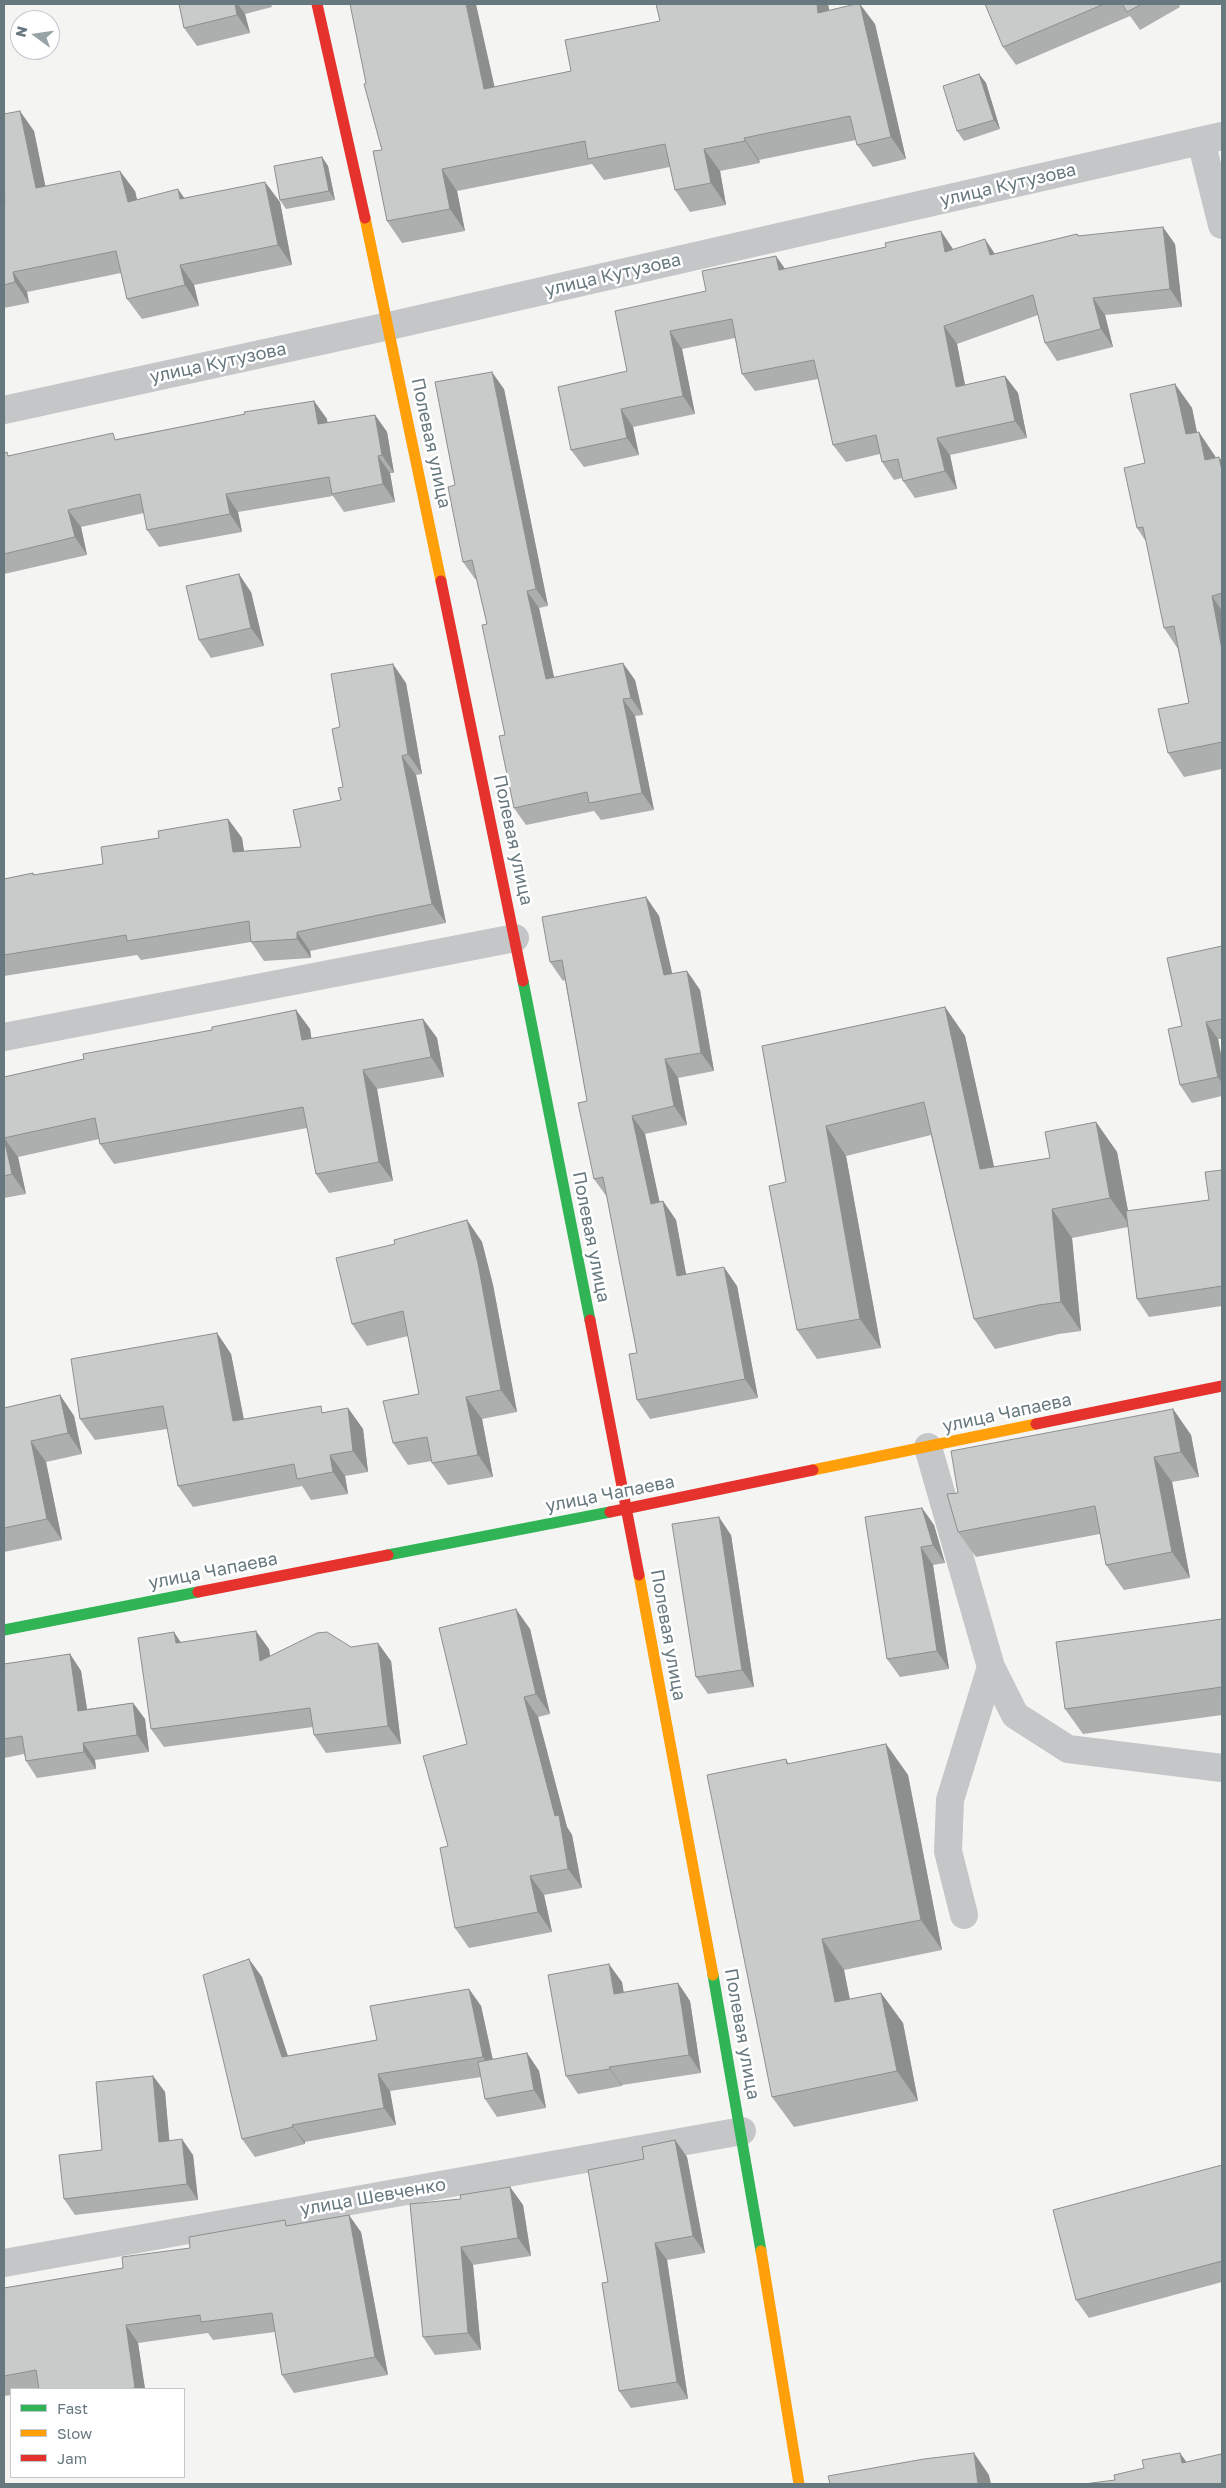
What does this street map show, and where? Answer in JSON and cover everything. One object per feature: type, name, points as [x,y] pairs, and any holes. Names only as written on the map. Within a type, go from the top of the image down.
[{"type":"street","name":"Полевая улица","points":[[317,4],[389,326],[515,938],[627,1508],[742,2131],[799,2484]]},
{"type":"street","name":"улица Кутузова","points":[[4,410],[389,326],[1212,139]]},
{"type":"street","points":[[1212,139],[1222,226]]},
{"type":"street","points":[[4,1038],[515,938]]},
{"type":"street","name":"улица Чапаева","points":[[4,1630],[627,1508],[1222,1386]]},
{"type":"street","points":[[928,1447],[991,1667],[1015,1715],[1068,1749],[1222,1768]]},
{"type":"street","points":[[964,1915],[948,1851],[950,1800],[991,1667]]},
{"type":"street","name":"улица Шевченко","points":[[4,2262],[742,2131]]},
{"type":"building","points":[[179,4],[235,4],[237,15],[184,28]]},
{"type":"building","points":[[350,4],[466,4],[484,89],[571,71],[565,40],[660,21],[656,4],[817,4],[818,13],[860,4],[891,137],[857,145],[850,116],[744,138],[745,141],[704,149],[711,183],[675,190],[665,144],[588,159],[585,141],[442,169],[450,209],[387,221],[373,151],[382,150],[364,84],[366,83]]},
{"type":"building","points":[[985,4],[1104,4],[1003,47]]},
{"type":"building","points":[[1122,4],[1142,4],[1127,12]]},
{"type":"building","points":[[979,74],[994,120],[957,131],[943,86]]},
{"type":"building","points":[[20,111],[36,188],[120,171],[128,202],[178,189],[180,199],[265,182],[278,245],[180,265],[185,285],[127,299],[116,251],[13,272],[15,282],[4,285],[4,114]]},
{"type":"building","points":[[322,157],[329,191],[280,200],[274,166]]},
{"type":"building","points":[[1163,227],[1170,289],[1093,298],[1101,329],[1045,343],[1033,295],[944,326],[956,387],[1005,376],[1015,421],[937,438],[945,471],[903,481],[898,459],[882,462],[876,435],[833,445],[814,360],[742,374],[732,319],[670,331],[683,396],[621,409],[627,438],[571,450],[558,387],[627,371],[615,311],[706,291],[702,271],[776,256],[779,270],[886,247],[885,243],[941,231],[945,252],[985,239],[990,255],[1077,234],[1078,236]]},
{"type":"building","points":[[492,372],[536,589],[527,591],[546,679],[623,663],[631,698],[623,699],[642,793],[589,803],[587,792],[514,808],[499,736],[505,735],[482,625],[487,624],[472,560],[463,562],[448,487],[455,485],[435,382]]},
{"type":"building","points":[[1175,384],[1186,434],[1199,432],[1205,460],[1219,457],[1222,471],[1222,593],[1212,596],[1222,650],[1222,742],[1168,753],[1158,709],[1189,703],[1174,626],[1164,628],[1143,527],[1137,528],[1124,468],[1145,463],[1130,394]]},
{"type":"building","points":[[314,401],[318,424],[375,415],[382,455],[378,456],[383,484],[332,494],[329,477],[226,494],[230,514],[147,530],[140,494],[68,510],[75,537],[4,554],[4,453],[7,452],[8,456],[113,433],[115,440],[245,414],[244,412]]},
{"type":"building","points":[[239,574],[251,628],[199,640],[186,586]]},
{"type":"building","points":[[393,664],[408,754],[402,756],[432,904],[297,932],[297,939],[251,942],[249,921],[127,941],[126,935],[4,955],[4,879],[33,873],[33,875],[103,864],[101,847],[159,838],[158,831],[228,819],[233,852],[301,847],[293,810],[341,800],[338,788],[343,787],[332,729],[340,727],[331,674]]},
{"type":"building","points":[[646,897],[664,975],[687,971],[701,1053],[665,1059],[674,1106],[632,1116],[651,1204],[663,1201],[677,1276],[724,1267],[745,1379],[637,1400],[629,1354],[637,1353],[603,1177],[594,1179],[578,1103],[587,1101],[562,960],[550,962],[542,917]]},
{"type":"building","points":[[1222,946],[1222,1019],[1206,1022],[1218,1077],[1180,1085],[1168,1029],[1182,1026],[1167,958]]},
{"type":"building","points":[[945,1007],[980,1169],[1050,1158],[1045,1132],[1096,1122],[1110,1198],[1052,1209],[1061,1302],[974,1319],[924,1102],[826,1126],[860,1319],[797,1330],[769,1186],[786,1182],[762,1046]]},
{"type":"building","points":[[296,1010],[302,1040],[423,1019],[431,1057],[363,1070],[379,1162],[316,1174],[303,1107],[100,1144],[95,1118],[4,1138],[4,1077],[84,1059],[83,1054],[212,1030],[212,1027]]},
{"type":"building","points":[[4,1138],[12,1174],[4,1176]]},
{"type":"building","points":[[1222,1170],[1222,1286],[1137,1299],[1126,1211],[1209,1200],[1205,1172]]},
{"type":"building","points":[[467,1220],[478,1263],[501,1390],[466,1397],[478,1455],[432,1463],[427,1437],[393,1443],[383,1401],[419,1394],[403,1311],[352,1324],[336,1258],[395,1244],[394,1240]]},
{"type":"building","points":[[217,1333],[233,1421],[321,1406],[322,1413],[348,1408],[353,1451],[330,1455],[333,1472],[297,1479],[294,1464],[178,1486],[163,1406],[80,1419],[71,1359]]},
{"type":"building","points":[[60,1395],[68,1433],[31,1441],[47,1519],[4,1528],[4,1408]]},
{"type":"building","points":[[1173,1409],[1181,1452],[1154,1457],[1172,1552],[1106,1565],[1095,1506],[958,1532],[947,1494],[958,1493],[951,1451]]},
{"type":"building","points":[[922,1508],[933,1545],[921,1547],[937,1651],[887,1659],[865,1517]]},
{"type":"building","points":[[719,1517],[742,1670],[696,1677],[672,1524]]},
{"type":"building","points":[[516,1609],[536,1694],[524,1697],[555,1816],[559,1815],[568,1869],[530,1876],[538,1912],[455,1928],[440,1848],[448,1846],[423,1756],[467,1744],[439,1628]]},
{"type":"building","points":[[1222,1619],[1222,1687],[1065,1709],[1056,1642]]},
{"type":"building","points":[[256,1631],[260,1661],[317,1633],[327,1632],[351,1647],[378,1643],[388,1726],[314,1735],[310,1708],[151,1729],[138,1638],[174,1632],[176,1643]]},
{"type":"building","points":[[70,1654],[78,1711],[133,1703],[137,1735],[83,1743],[84,1752],[26,1761],[22,1736],[4,1739],[4,1664]]},
{"type":"building","points":[[886,1744],[921,1920],[822,1939],[835,2002],[881,1993],[897,2071],[772,2097],[707,1775],[786,1759],[787,1764]]},
{"type":"building","points":[[249,1959],[282,2057],[377,2040],[370,2006],[469,1989],[483,2057],[378,2074],[384,2108],[292,2125],[293,2127],[242,2139],[203,1975]]},
{"type":"building","points":[[609,1964],[614,1994],[678,1983],[689,2055],[609,2067],[610,2069],[566,2076],[548,1975]]},
{"type":"building","points":[[527,2053],[534,2090],[485,2099],[478,2062]]},
{"type":"building","points":[[153,2076],[159,2142],[182,2139],[187,2184],[64,2199],[59,2155],[102,2150],[96,2082]]},
{"type":"building","points":[[675,2140],[693,2236],[655,2243],[677,2382],[619,2391],[602,2283],[608,2282],[588,2170],[644,2159],[642,2147]]},
{"type":"building","points":[[1222,2165],[1222,2261],[1076,2300],[1053,2210]]},
{"type":"building","points":[[510,2187],[518,2238],[461,2247],[468,2333],[423,2337],[410,2204],[461,2199],[460,2195]]},
{"type":"building","points":[[349,2215],[375,2357],[282,2375],[272,2313],[201,2322],[200,2315],[126,2325],[135,2388],[39,2388],[36,2370],[4,2376],[4,2288],[123,2268],[122,2257],[190,2248],[189,2237],[285,2220],[286,2226]]},
{"type":"building","points":[[974,2453],[978,2484],[830,2484],[828,2476],[924,2459]]},
{"type":"building","points":[[1180,2453],[1182,2463],[1221,2454],[1222,2484],[1084,2484],[1115,2480],[1114,2475],[1144,2468],[1142,2460]]},
{"type":"traffic: fast","points":[[523,981],[590,1320]]},
{"type":"traffic: fast","points":[[388,1555],[610,1512]]},
{"type":"traffic: fast","points":[[4,1630],[198,1592]]},
{"type":"traffic: fast","points":[[713,1975],[761,2251]]},
{"type":"traffic: slow","points":[[365,218],[441,581]]},
{"type":"traffic: slow","points":[[813,1470],[1036,1424]]},
{"type":"traffic: slow","points":[[639,1575],[713,1975]]},
{"type":"traffic: slow","points":[[761,2251],[799,2484]]},
{"type":"traffic: jam","points":[[317,4],[365,218]]},
{"type":"traffic: jam","points":[[441,581],[523,981]]},
{"type":"traffic: jam","points":[[590,1320],[639,1575]]},
{"type":"traffic: jam","points":[[1036,1424],[1222,1386]]},
{"type":"traffic: jam","points":[[610,1512],[813,1470]]},
{"type":"traffic: jam","points":[[198,1592],[388,1555]]}]
